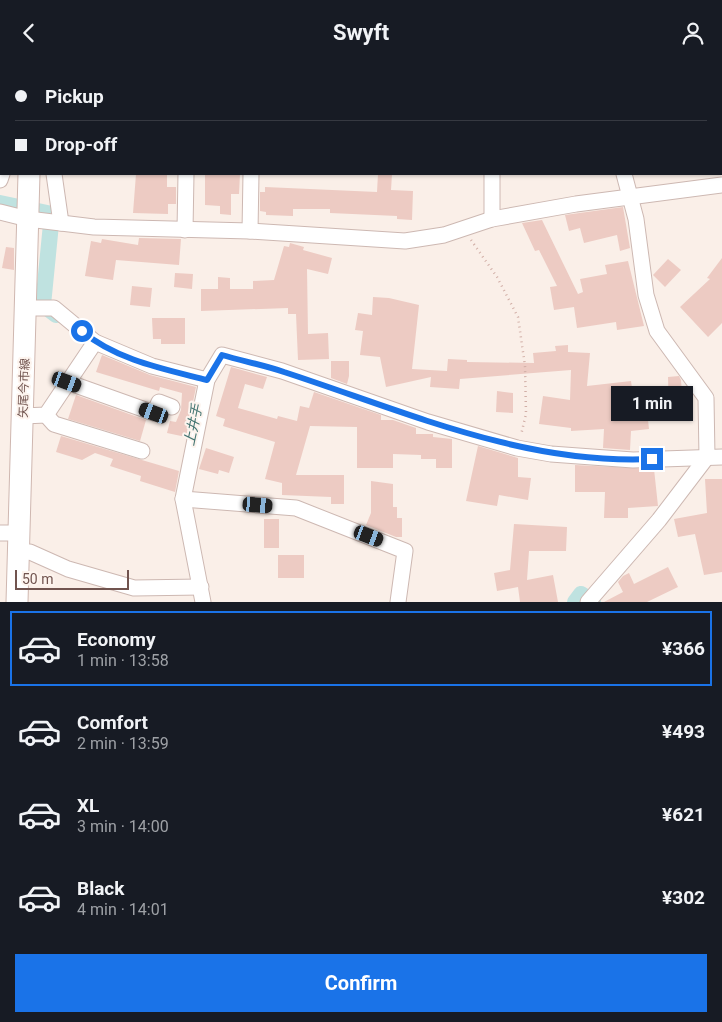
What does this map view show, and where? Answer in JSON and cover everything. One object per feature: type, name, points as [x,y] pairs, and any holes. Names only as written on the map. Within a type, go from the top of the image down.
[{"type":"main road","name":"矢尾今市線","points":[[17,602],[13,540],[23,416],[29,175]]},
{"type":"street","points":[[54,175],[61,223]]},
{"type":"street","points":[[185,230],[186,175]]},
{"type":"street","points":[[250,231],[251,175]]},
{"type":"street","points":[[492,175],[492,219]]},
{"type":"street","points":[[624,175],[631,198],[646,295],[657,331],[706,398],[715,457]]},
{"type":"street","points":[[0,212],[28,219],[94,227],[250,231],[404,241],[444,235],[492,219],[576,204],[722,185]]},
{"type":"street","points":[[26,308],[54,308],[95,342],[152,366],[207,380]]},
{"type":"street","points":[[46,415],[95,342]]},
{"type":"street","points":[[13,540],[30,552],[68,569],[134,588],[202,595],[183,499],[207,380],[222,355],[282,371],[428,421],[517,448],[551,454],[633,460],[715,457]]},
{"type":"street","points":[[67,382],[154,413],[158,402],[172,407]]},
{"type":"street","points":[[23,416],[46,415]]},
{"type":"street","points":[[46,415],[54,424],[142,451]]},
{"type":"street","points":[[588,602],[715,457]]},
{"type":"street","points":[[183,499],[296,508],[405,551],[398,602]]},
{"type":"path","points":[[463,229],[497,277],[518,317],[525,366],[526,414],[517,448]]},
{"type":"building","points":[[136,175],[167,175],[167,187],[176,187],[176,204],[168,204],[168,214],[133,213]]},
{"type":"building","points":[[205,175],[240,175],[239,194],[231,194],[231,215],[220,214],[220,206],[205,205]]},
{"type":"building","points":[[378,175],[392,175],[391,190],[413,191],[412,220],[397,219],[397,216],[330,213],[330,209],[293,209],[293,216],[266,215],[266,212],[260,211],[260,192],[265,192],[265,187],[377,192]]},
{"type":"building","points":[[623,207],[630,248],[620,251],[617,235],[584,243],[580,228],[569,231],[565,215]]},
{"type":"building","points":[[542,220],[578,294],[583,292],[580,279],[607,274],[605,265],[628,261],[644,326],[617,330],[616,322],[577,328],[574,307],[554,310],[550,287],[557,286],[539,250],[535,251],[522,223]]},
{"type":"building","points":[[139,238],[181,239],[179,265],[116,260],[113,280],[85,276],[91,241],[101,243],[102,239],[138,245]]},
{"type":"building","points":[[290,243],[304,247],[303,250],[332,258],[328,274],[307,269],[308,334],[328,333],[329,359],[298,360],[296,314],[288,314],[288,308],[201,311],[201,289],[218,289],[218,277],[230,278],[230,289],[253,289],[253,281],[274,280],[284,246],[289,247]]},
{"type":"building","points":[[6,247],[14,248],[14,270],[2,268]]},
{"type":"building","points":[[722,258],[722,323],[708,337],[680,307],[710,279],[707,278]]},
{"type":"building","points":[[668,259],[681,270],[665,287],[653,275]]},
{"type":"building","points":[[175,273],[193,274],[192,289],[174,287]]},
{"type":"building","points":[[132,286],[152,288],[150,307],[130,305]]},
{"type":"building","points":[[373,297],[389,298],[419,305],[412,369],[447,371],[448,359],[467,360],[467,362],[534,363],[533,353],[556,351],[555,346],[568,345],[568,352],[590,353],[587,386],[631,381],[634,403],[646,402],[649,429],[631,431],[630,450],[603,448],[604,429],[571,431],[571,428],[539,424],[543,396],[570,400],[571,370],[460,379],[459,389],[430,387],[431,377],[386,387],[380,357],[360,355],[363,331],[355,330],[358,313],[372,315]]},
{"type":"building","points":[[152,318],[185,318],[185,344],[161,344],[161,339],[153,339]]},
{"type":"building","points":[[102,355],[150,375],[196,387],[186,437],[167,433],[170,421],[176,422],[181,410],[182,393],[160,387],[159,391],[96,372]]},
{"type":"building","points":[[331,361],[349,361],[347,384],[331,378]]},
{"type":"building","points":[[231,367],[267,377],[263,389],[245,384],[238,408],[277,419],[278,416],[297,421],[300,406],[309,408],[314,392],[381,415],[381,420],[393,420],[416,428],[416,434],[433,434],[433,437],[452,439],[452,468],[436,468],[436,459],[421,459],[421,455],[393,454],[393,468],[357,468],[357,427],[310,426],[296,475],[344,475],[344,504],[331,504],[331,497],[282,495],[282,483],[265,479],[275,442],[223,426],[225,419],[216,416]]},
{"type":"building","points":[[679,376],[682,394],[691,394],[692,410],[669,411],[668,377]]},
{"type":"building","points":[[497,391],[513,393],[513,413],[496,412]]},
{"type":"building","points":[[76,395],[146,420],[140,441],[68,419]]},
{"type":"building","points":[[61,436],[179,471],[175,492],[140,481],[141,476],[110,466],[113,459],[95,453],[82,460],[56,452]]},
{"type":"building","points":[[478,446],[518,458],[518,477],[531,478],[528,500],[499,495],[497,506],[466,501]]},
{"type":"building","points":[[206,448],[234,457],[229,473],[219,470],[218,474],[199,469]]},
{"type":"building","points":[[575,465],[654,469],[658,506],[628,508],[628,518],[604,518],[605,492],[575,492]]},
{"type":"building","points":[[705,479],[722,479],[722,572],[704,575],[695,534],[678,537],[674,519],[707,513]]},
{"type":"building","points":[[371,481],[393,484],[393,507],[397,507],[397,518],[402,518],[402,537],[396,537],[366,525],[371,513]]},
{"type":"building","points":[[264,519],[279,519],[279,548],[264,548]]},
{"type":"building","points":[[514,524],[567,527],[566,551],[529,551],[527,580],[553,575],[558,602],[520,602],[518,587],[497,591],[494,573],[510,570]]},
{"type":"building","points":[[278,555],[304,555],[304,578],[278,578]]},
{"type":"building","points":[[668,567],[678,587],[647,602],[604,602],[623,592],[618,582],[623,576],[629,573],[634,584]]},
{"type":"waterway","name":"上井手","points":[[0,203],[52,214],[43,305],[56,315]]},
{"type":"waterway","name":"上井手","points":[[575,602],[581,594],[593,602]]},
{"type":"route","points":[[82,331],[95,342],[152,366],[207,380],[222,355],[282,371],[428,421],[517,448],[551,454],[633,460],[652,459]]}]
